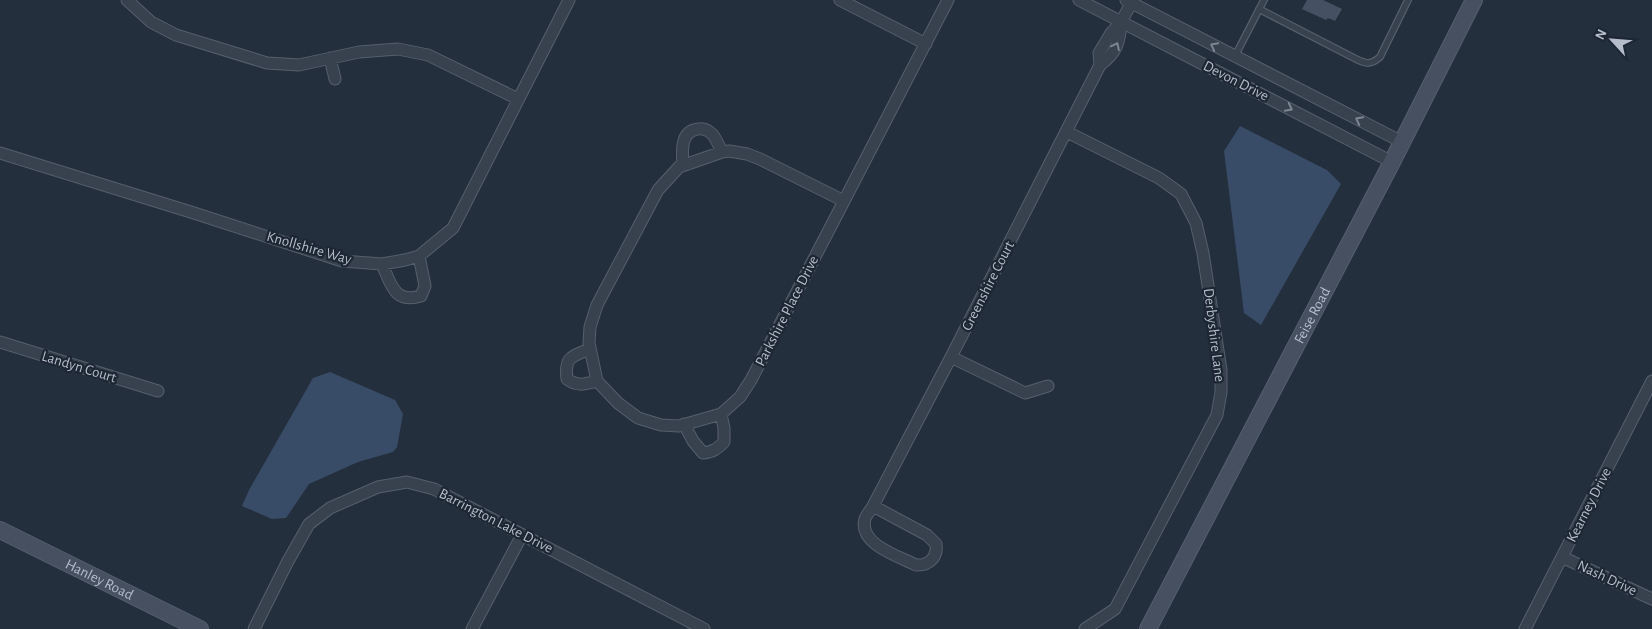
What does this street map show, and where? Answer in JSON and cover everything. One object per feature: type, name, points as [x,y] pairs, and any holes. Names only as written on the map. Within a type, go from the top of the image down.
[{"type":"street","points":[[127,0],[151,22],[176,35],[267,63],[299,65],[359,52],[398,49],[428,55],[518,99]]},
{"type":"street","name":"Knollshire Way","points":[[0,153],[342,261],[382,264],[420,256],[453,228],[569,0]]},
{"type":"street","points":[[840,0],[926,44]]},
{"type":"street","name":"Parkshire Place Drive","points":[[597,381],[618,403],[638,418],[661,425],[679,426],[721,414],[740,397],[751,380],[948,0]]},
{"type":"street","name":"Devon Drive","points":[[1079,0],[1392,162]]},
{"type":"street","name":"Feise Road","points":[[1148,629],[1392,162],[1474,0]]},
{"type":"street","name":"Devon Drive","points":[[1130,1],[1402,142]]},
{"type":"street","name":"Greenshire Court","points":[[873,506],[927,535],[936,544],[936,554],[929,563],[922,566],[916,565],[873,543],[864,532],[865,518],[951,357],[1067,132],[1100,65],[1099,54],[1111,33],[1121,22],[1130,1]]},
{"type":"street","points":[[1225,75],[1235,56]]},
{"type":"street","points":[[330,58],[335,79]]},
{"type":"street","points":[[683,165],[682,150],[684,141],[687,134],[695,129],[704,129],[713,134],[722,152]]},
{"type":"street","name":"Derbyshire Lane","points":[[1067,132],[1159,178],[1181,194],[1196,223],[1203,253],[1222,370],[1217,415],[1115,609],[1085,629]]},
{"type":"street","points":[[590,348],[573,355],[568,360],[566,366],[567,379],[577,385],[585,385],[597,381],[589,343],[590,327],[597,305],[658,190],[673,172],[683,165],[722,152],[729,151],[746,154],[760,158],[844,201]]},
{"type":"street","points":[[382,264],[392,288],[399,296],[410,299],[421,296],[425,286],[420,256]]},
{"type":"street","name":"Landyn Court","points":[[0,342],[158,391]]},
{"type":"street","points":[[951,357],[1025,393],[1048,386]]},
{"type":"street","name":"Kearney Drive","points":[[1525,629],[1652,381]]},
{"type":"street","points":[[684,424],[703,453],[710,452],[716,450],[724,442],[721,414]]},
{"type":"street","name":"Barrington Lake Drive","points":[[254,629],[309,524],[330,508],[378,486],[406,482],[434,489],[522,534],[684,625],[704,629]]},
{"type":"street","name":"Hanley Road","points":[[0,530],[200,629]]},
{"type":"street","points":[[472,629],[522,534]]},
{"type":"street","name":"Nash Drive","points":[[1562,557],[1652,599]]},
{"type":"lane","points":[[1235,56],[1264,0]]},
{"type":"lane","points":[[1259,9],[1356,59],[1371,63],[1380,57],[1408,0]]},
{"type":"water","points":[[1240,126],[1327,170],[1341,184],[1261,325],[1244,313],[1224,151]]},
{"type":"water","points":[[330,372],[395,400],[403,414],[397,447],[393,452],[358,462],[309,484],[286,518],[272,519],[242,506],[249,490],[313,378]]},
{"type":"building","points":[[1307,0],[1323,0],[1342,9],[1335,21],[1328,18],[1326,20],[1302,9]]}]
